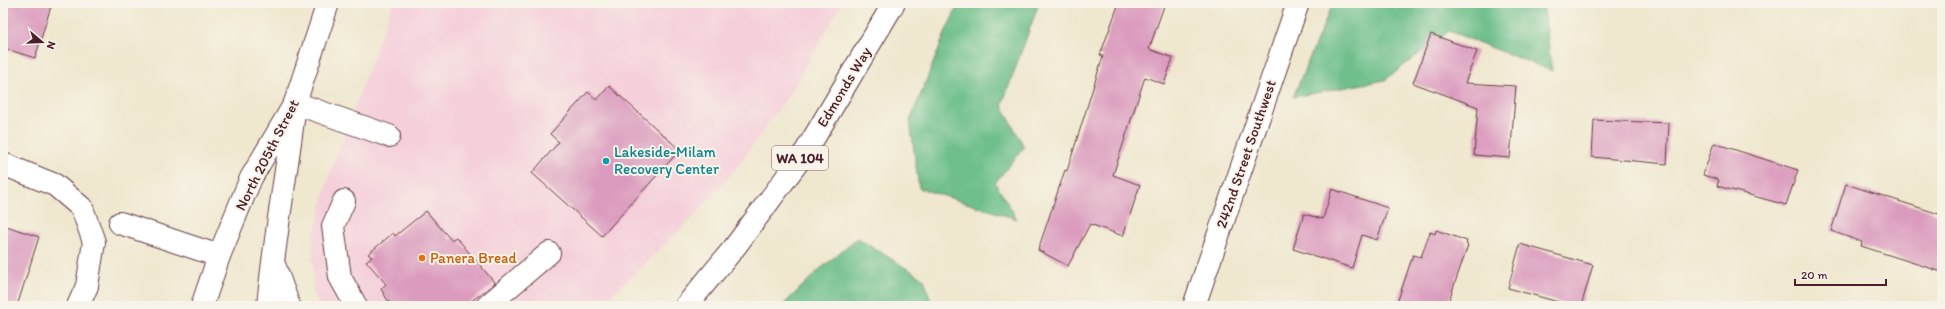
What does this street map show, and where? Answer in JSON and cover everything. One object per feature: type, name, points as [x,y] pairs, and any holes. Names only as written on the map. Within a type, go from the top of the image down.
[{"type":"main road","name":"Edmonds Way","points":[[686,305],[734,248],[806,151],[894,3]]},
{"type":"main road","name":"242nd Street Southwest","points":[[1194,306],[1298,3]]},
{"type":"main road","name":"North 205th Street","points":[[202,306],[219,256],[251,178],[296,103],[324,4]]},
{"type":"main road","points":[[268,306],[272,259],[283,196],[296,103],[389,136]]},
{"type":"main road","points":[[3,164],[55,185],[82,208],[94,242],[87,286],[78,306]]},
{"type":"main road","points":[[344,201],[333,226],[340,276],[356,306]]},
{"type":"main road","points":[[120,223],[219,256]]},
{"type":"main road","points":[[487,306],[549,253]]},
{"type":"main road","points":[[272,259],[288,306]]},
{"type":"shaded area","points":[[393,3],[842,3],[792,90],[738,166],[695,215],[624,284],[595,306],[319,306],[313,292],[313,238],[330,173]]},
{"type":"green space","points":[[959,3],[1039,3],[1002,105],[1024,147],[995,183],[1017,219],[919,188],[910,121],[946,31]]},
{"type":"green space","points":[[1333,3],[1543,3],[1552,71],[1449,31],[1385,80],[1293,97]]},
{"type":"green space","points":[[857,238],[924,279],[932,306],[782,306],[818,271]]},
{"type":"building","points":[[3,3],[52,3],[35,58],[3,48]]},
{"type":"building","points":[[1119,3],[1165,3],[1149,49],[1173,58],[1164,84],[1145,77],[1113,175],[1140,185],[1123,236],[1090,224],[1068,266],[1038,250],[1065,170],[1067,171],[1103,56],[1100,55]]},
{"type":"building","points":[[1431,34],[1477,51],[1465,83],[1516,86],[1510,158],[1474,155],[1478,107],[1413,83]]},
{"type":"building","name":"Lakeside-Milam Recovery Center","points":[[609,86],[680,150],[602,236],[532,173],[559,142],[550,134],[588,92],[597,100]]},
{"type":"building","points":[[1594,120],[1669,123],[1667,164],[1592,157]]},
{"type":"building","points":[[1714,143],[1798,170],[1786,205],[1717,186],[1719,180],[1703,175]]},
{"type":"building","points":[[1846,184],[1942,215],[1942,272],[1861,246],[1862,242],[1831,231]]},
{"type":"building","points":[[1332,189],[1388,208],[1377,240],[1362,235],[1352,268],[1293,249],[1304,214],[1323,219]]},
{"type":"building","name":"Panera Bread","points":[[426,211],[451,240],[456,237],[495,283],[465,306],[391,306],[381,289],[386,284],[366,261],[372,257],[368,254],[393,233],[395,236]]},
{"type":"building","points":[[3,225],[39,237],[17,306],[3,306]]},
{"type":"building","points":[[1436,230],[1467,241],[1466,244],[1468,245],[1447,306],[1396,306],[1413,255],[1421,257],[1430,232],[1435,234]]},
{"type":"building","points":[[1520,244],[1593,265],[1581,306],[1573,306],[1508,288]]},
{"type":"place","name":"Lakeside-Milam Recovery Center","points":[[606,161]]},
{"type":"place","name":"Panera Bread","points":[[422,258]]}]
